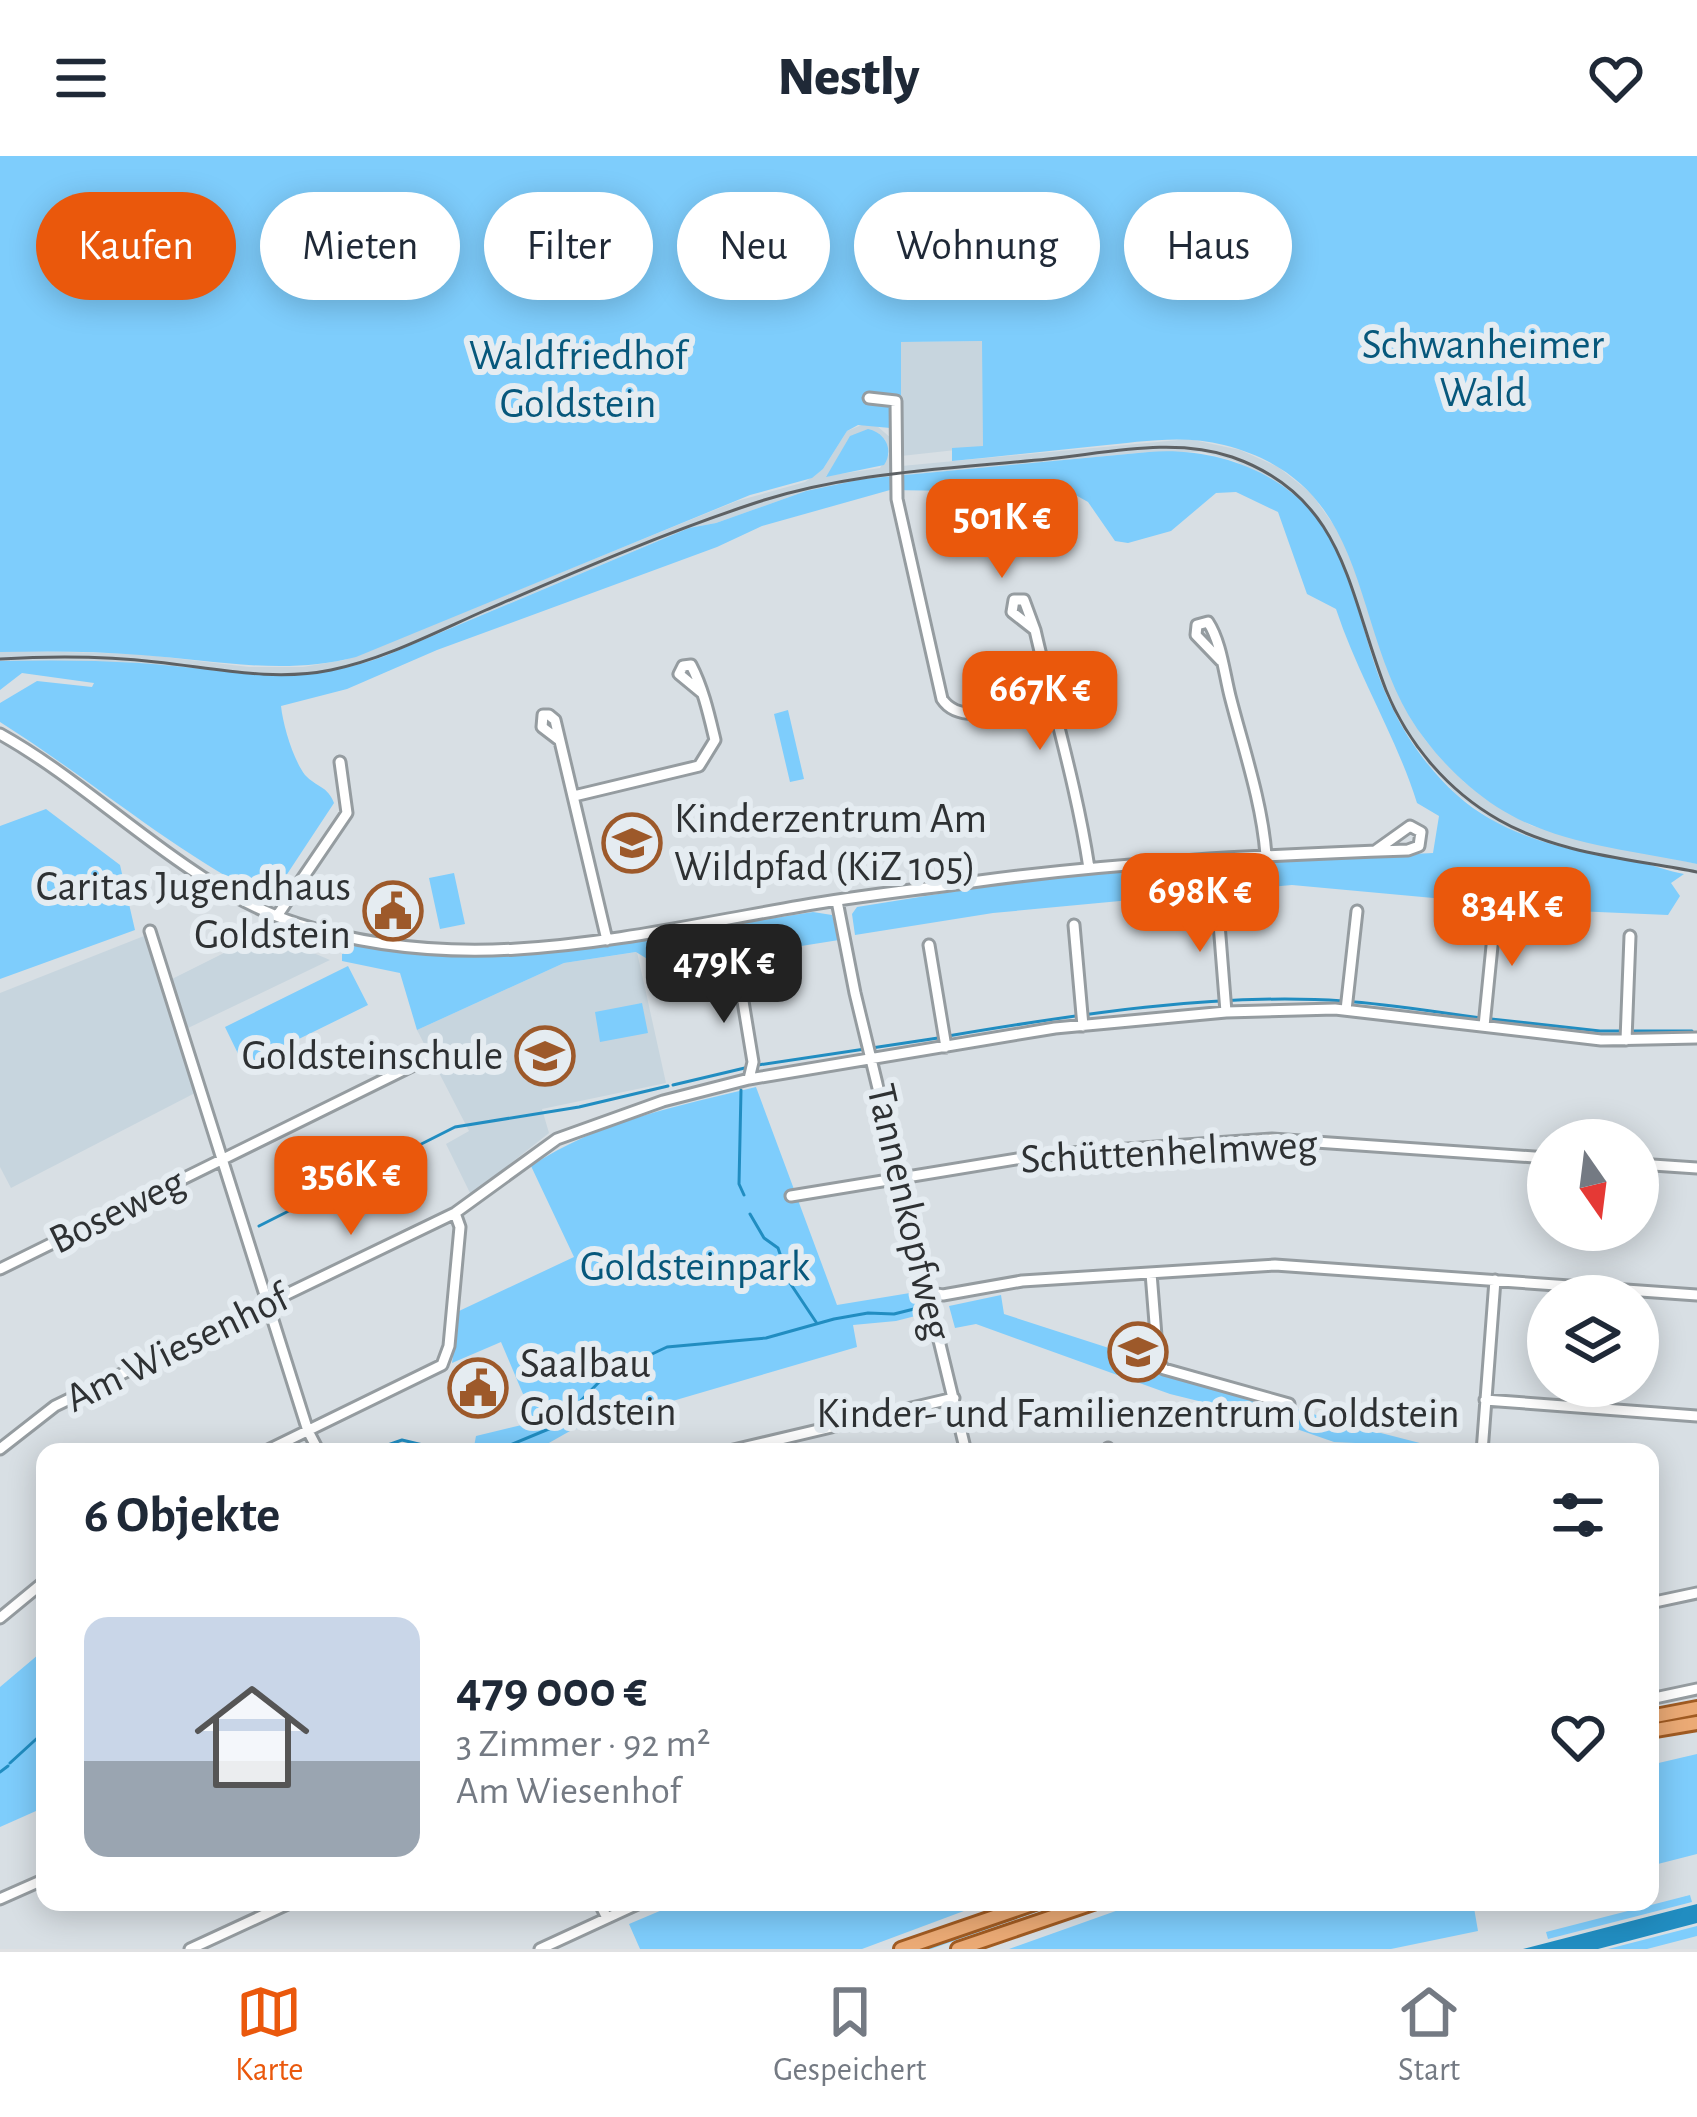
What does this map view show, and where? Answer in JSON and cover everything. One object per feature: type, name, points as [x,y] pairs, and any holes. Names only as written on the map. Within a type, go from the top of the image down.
[{"type":"main road","points":[[1659,1715],[1697,1708]]},
{"type":"main road","points":[[1659,1729],[1697,1723]]},
{"type":"main road","points":[[901,1949],[1010,1911]]},
{"type":"main road","points":[[958,1949],[1071,1911]]},
{"type":"street","points":[[868,398],[896,401],[897,499],[935,678],[948,708],[966,715],[1050,697]]},
{"type":"street","points":[[1035,630],[1089,868]]},
{"type":"street","points":[[1221,661],[1266,855]]},
{"type":"street","points":[[574,796],[699,766],[710,755],[715,740],[702,694]]},
{"type":"street","points":[[0,734],[55,767],[215,885],[277,916],[347,939],[420,951],[513,950],[607,940],[837,902],[1089,868],[1266,855],[1375,851],[1415,848],[1421,843],[1421,832],[1404,828],[1375,851]]},
{"type":"street","points":[[559,740],[607,940]]},
{"type":"street","points":[[277,916],[347,813],[340,762]]},
{"type":"street","name":"Tannenkopfweg","points":[[837,902],[964,1443]]},
{"type":"street","points":[[1218,910],[1225,1006]]},
{"type":"street","points":[[1347,1004],[1357,911]]},
{"type":"street","points":[[1074,925],[1083,1020]]},
{"type":"street","points":[[1484,1020],[1494,926]]},
{"type":"street","points":[[150,931],[315,1443]]},
{"type":"street","points":[[1625,1034],[1630,936]]},
{"type":"street","points":[[929,944],[945,1040]]},
{"type":"street","points":[[740,983],[753,1062],[749,1078]]},
{"type":"street","name":"Am Wiesenhof","points":[[0,1449],[55,1406],[455,1213],[557,1138],[663,1101],[749,1078],[873,1059],[945,1040],[1225,1006],[1347,1004],[1697,1038]]},
{"type":"street","name":"Boseweg","points":[[0,1269],[428,1058]]},
{"type":"street","name":"Schüttenhelmweg","points":[[791,1196],[1041,1155],[1272,1139],[1527,1157]]},
{"type":"street","points":[[1659,1165],[1697,1168]]},
{"type":"street","points":[[282,1443],[437,1369],[446,1360],[460,1227],[455,1213]]},
{"type":"street","points":[[927,1292],[943,1295],[1022,1281],[1285,1265],[1697,1294]]},
{"type":"street","points":[[1151,1273],[1158,1361],[1165,1369],[1289,1404]]},
{"type":"street","points":[[1483,1443],[1495,1280]]},
{"type":"street","points":[[763,1443],[954,1398]]},
{"type":"street","points":[[1486,1400],[1697,1416]]},
{"type":"street","points":[[0,1618],[36,1588]]},
{"type":"street","points":[[1659,1602],[1697,1593]]},
{"type":"street","points":[[1659,1697],[1697,1689]]},
{"type":"street","points":[[0,1899],[36,1883]]},
{"type":"street","points":[[190,1949],[272,1911]]},
{"type":"street","points":[[604,1911],[607,1918]]},
{"type":"street","points":[[540,1949],[622,1911]]},
{"type":"shaded area","points":[[983,341],[983,447],[901,456],[901,342]]},
{"type":"shaded area","points":[[864,424],[877,426],[892,439],[891,467],[1189,439],[1240,450],[1278,467],[1311,493],[1345,541],[1409,716],[1464,782],[1532,826],[1697,864],[1697,874],[1536,841],[1499,825],[1456,794],[1428,764],[1392,708],[1342,560],[1316,519],[1289,491],[1235,461],[1202,452],[1149,452],[863,479],[806,491],[689,528],[372,661],[318,675],[262,677],[139,663],[0,661],[0,652],[25,651],[139,654],[249,667],[303,667],[345,660],[737,501],[805,482],[823,469],[847,431]],"holes":[[[885,439],[889,454],[880,468],[826,476]]]},
{"type":"shaded area","points":[[257,929],[330,960],[186,1029],[172,979],[250,940]]},
{"type":"shaded area","points":[[144,936],[150,939],[195,1093],[11,1188],[0,1167],[0,993]]},
{"type":"shaded area","name":"Goldsteinschule","points":[[637,952],[666,1083],[542,1109],[549,1133],[471,1195],[446,1144],[469,1131],[417,1030],[564,963]]},
{"type":"shaded area","points":[[1697,1904],[1697,1923],[1598,1949],[1523,1949]]},
{"type":"green space","name":"Schwanheimer Wald","points":[[0,156],[1697,156],[1697,864],[1543,830],[1497,807],[1460,778],[1409,716],[1348,555],[1330,520],[1306,488],[1271,463],[1224,445],[1177,439],[952,461],[952,448],[983,446],[982,341],[901,342],[901,429],[858,425],[847,431],[812,478],[750,495],[356,657],[275,666],[106,653],[0,652]]},
{"type":"green space","points":[[868,429],[886,443],[884,465],[826,477],[850,436]]},
{"type":"green space","points":[[1149,452],[1208,455],[1237,463],[1264,474],[1310,509],[1342,560],[1384,689],[1405,731],[1438,776],[1477,811],[1521,834],[1684,874],[1671,883],[1680,896],[1668,915],[1292,885],[993,913],[855,935],[852,914],[857,907],[1051,876],[1433,853],[1439,816],[1417,803],[1336,609],[1307,594],[1278,512],[1236,492],[1216,493],[1171,531],[1128,543],[1115,541],[1088,502],[1072,493],[890,490],[762,526],[347,689],[281,706],[301,768],[334,803],[270,900],[166,838],[0,722],[0,703],[37,681],[92,687],[94,683],[22,673],[0,690],[0,661],[122,662],[291,675],[321,672],[385,656],[689,528],[806,491],[863,479]]},
{"type":"green space","points":[[788,710],[804,779],[790,782],[774,714]]},
{"type":"green space","points":[[46,809],[120,865],[135,930],[0,979],[0,826]]},
{"type":"green space","points":[[454,873],[465,924],[440,929],[429,878]]},
{"type":"green space","points":[[813,912],[832,915],[839,940],[662,968],[636,952],[564,963],[417,1030],[400,973],[342,961],[342,954],[355,946],[413,953],[528,953]]},
{"type":"green space","points":[[348,966],[368,1005],[244,1066],[225,1027]]},
{"type":"green space","points":[[642,1003],[648,1033],[600,1042],[595,1012]]},
{"type":"green space","name":"Goldsteinpark","points":[[756,1087],[837,1305],[916,1292],[927,1313],[853,1325],[857,1347],[570,1431],[549,1443],[475,1443],[476,1436],[530,1423],[532,1400],[523,1394],[501,1342],[452,1363],[459,1311],[574,1257],[531,1166],[584,1137],[668,1108]]},
{"type":"green space","points":[[1001,1295],[1004,1314],[1338,1422],[1420,1443],[1334,1442],[1259,1416],[1170,1394],[976,1324],[955,1328],[949,1306]]},
{"type":"green space","points":[[36,1657],[36,1811],[0,1827],[0,1687]]},
{"type":"green space","points":[[1697,1754],[1697,1854],[1659,1864],[1659,1763]]},
{"type":"green space","points":[[1690,1895],[1692,1902],[1659,1910],[1659,1903]]},
{"type":"green space","points":[[660,1911],[964,1911],[862,1949],[640,1949],[629,1924]]},
{"type":"green space","points":[[1029,1911],[1039,1911],[931,1949],[916,1949]]},
{"type":"green space","points":[[1116,1911],[1475,1911],[1478,1931],[1391,1949],[1009,1949]]},
{"type":"green space","points":[[1628,1911],[1657,1911],[1548,1939],[1546,1932]]},
{"type":"green space","points":[[1697,1926],[1697,1936],[1647,1949],[1608,1949]]},
{"type":"waterway","points":[[948,1036],[1095,1013],[1246,1000],[1343,1001],[1481,1018]]},
{"type":"waterway","points":[[1491,1019],[1600,1031],[1692,1031]]},
{"type":"waterway","points":[[758,1065],[938,1038]]},
{"type":"waterway","points":[[673,1085],[749,1067]]},
{"type":"waterway","points":[[259,1226],[455,1127],[579,1107],[668,1086]]},
{"type":"waterway","points":[[741,1090],[739,1184],[744,1195]]},
{"type":"waterway","points":[[750,1214],[764,1238],[778,1248],[790,1283],[816,1322]]},
{"type":"waterway","points":[[515,1443],[556,1426],[605,1376],[667,1347],[766,1338],[834,1319],[926,1306]]},
{"type":"waterway","points":[[394,1443],[414,1443]]},
{"type":"waterway","points":[[10,1763],[36,1739]]},
{"type":"waterway","points":[[0,1772],[8,1766]]},
{"type":"tram line","points":[[0,659],[117,659],[265,674],[331,670],[391,652],[649,542],[785,494],[897,473],[1140,448],[1187,448],[1232,457],[1270,475],[1299,497],[1321,523],[1351,584],[1395,710],[1418,747],[1463,795],[1499,820],[1546,841],[1697,872]]},
{"type":"place","name":"Kinderzentrum Am Wildpfad (KiZ 105)","points":[[632,843]]},
{"type":"place","name":"Caritas Jugendhaus Goldstein","points":[[393,911]]},
{"type":"place","name":"Goldsteinschule","points":[[545,1056]]},
{"type":"place","name":"Kinder- und Familienzentrum Goldstein","points":[[1138,1352]]},
{"type":"place","name":"Saalbau Goldstein","points":[[478,1388]]},
{"type":"park label","name":"Waldfriedhof Goldstein","points":[[578,380]]}]
